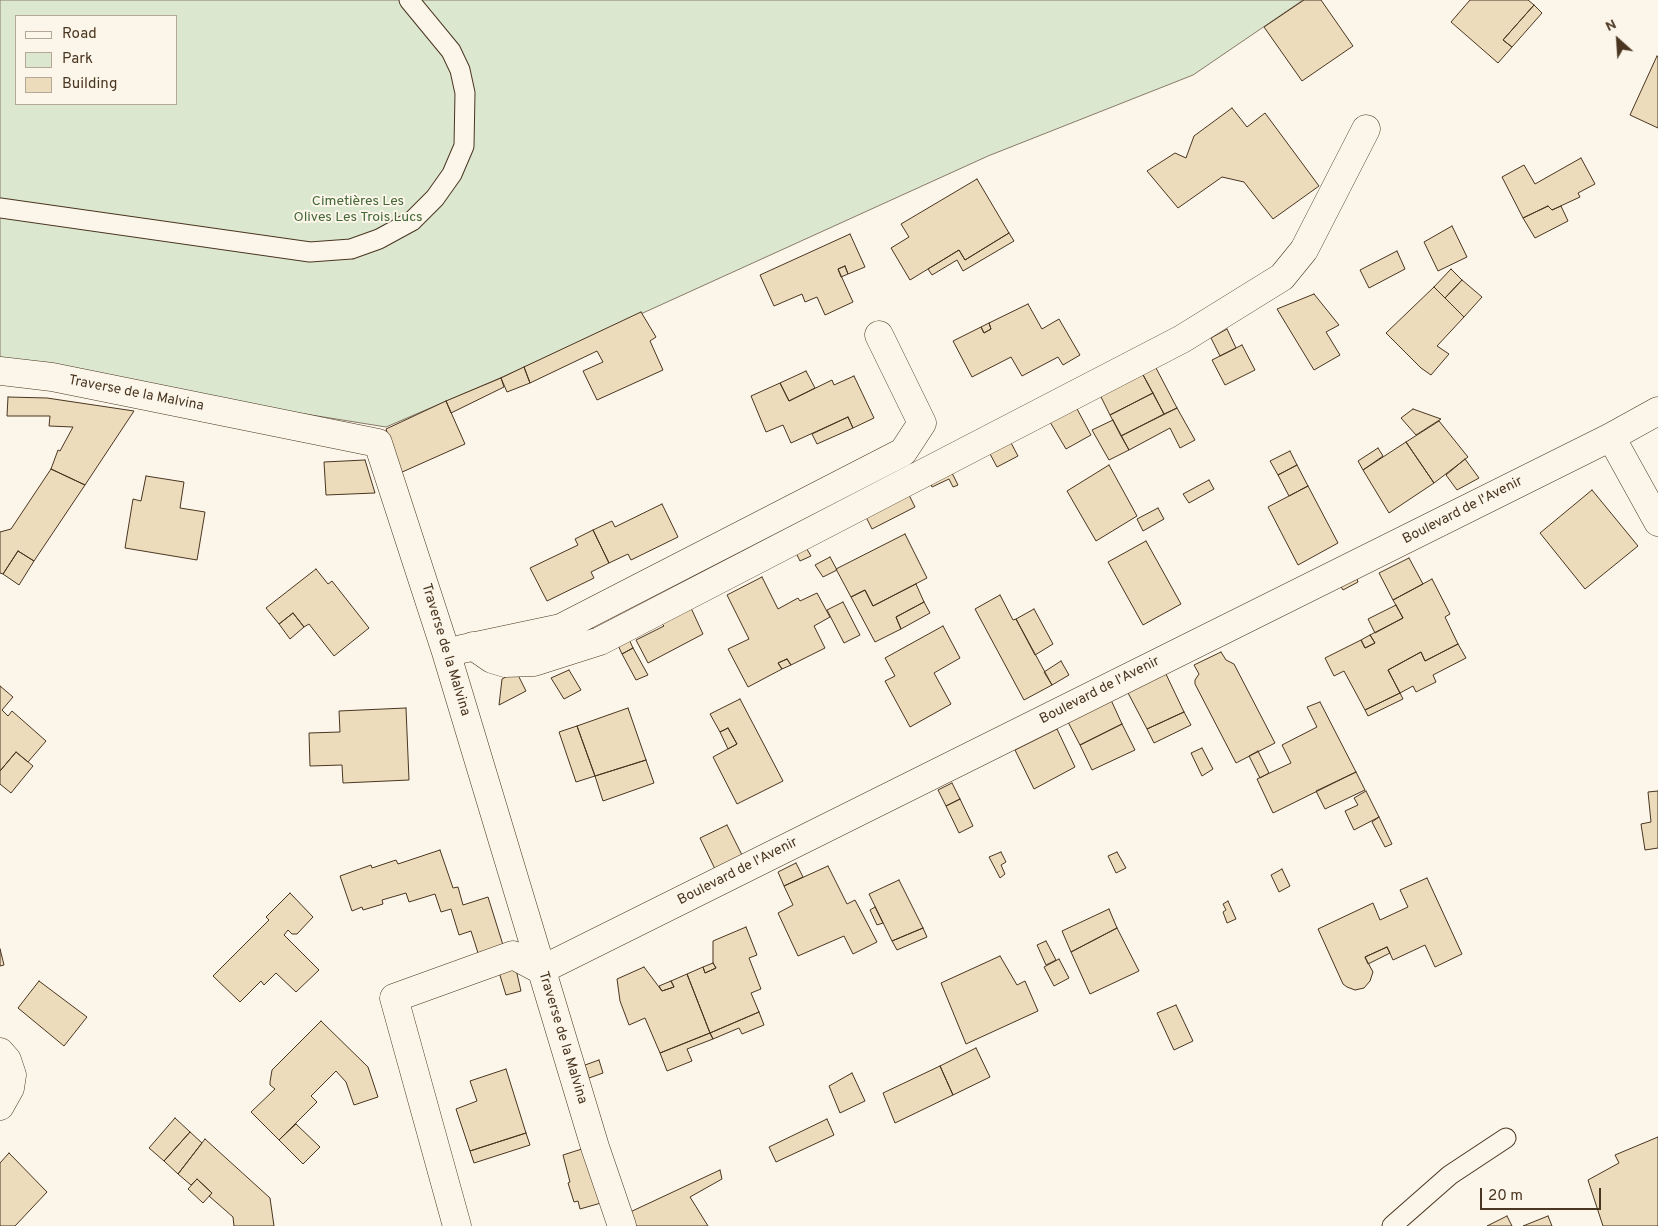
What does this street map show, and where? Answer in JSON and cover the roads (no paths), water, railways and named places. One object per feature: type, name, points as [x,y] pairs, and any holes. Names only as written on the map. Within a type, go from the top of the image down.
[{"type":"street","points":[[473,646],[492,659],[505,663],[534,662],[600,641],[1182,339],[1282,277],[1304,250],[1366,129]]},
{"type":"street","points":[[446,652],[561,628],[903,452],[922,423],[879,335]]},
{"type":"street","name":"Traverse de la Malvina","points":[[0,372],[52,377],[378,443],[446,652],[595,1147],[622,1226]]},
{"type":"street","name":"Boulevard de l'Avenir","points":[[542,970],[1611,437],[1658,411]]},
{"type":"street","points":[[1611,437],[1658,522]]},
{"type":"street","points":[[457,1226],[394,998],[513,955],[542,970]]},
{"type":"street","points":[[0,1052],[7,1060],[12,1075],[10,1088],[0,1106]]},
{"type":"lane","points":[[0,208],[310,252],[351,249],[379,239],[412,221],[435,198],[452,174],[464,146],[465,92],[460,70],[451,51],[409,0]]},
{"type":"lane","points":[[1392,1226],[1450,1175],[1506,1138]]},
{"type":"park label","name":"Cimetières Les Olives Les Trois Lucs","points":[[358,210]]}]
